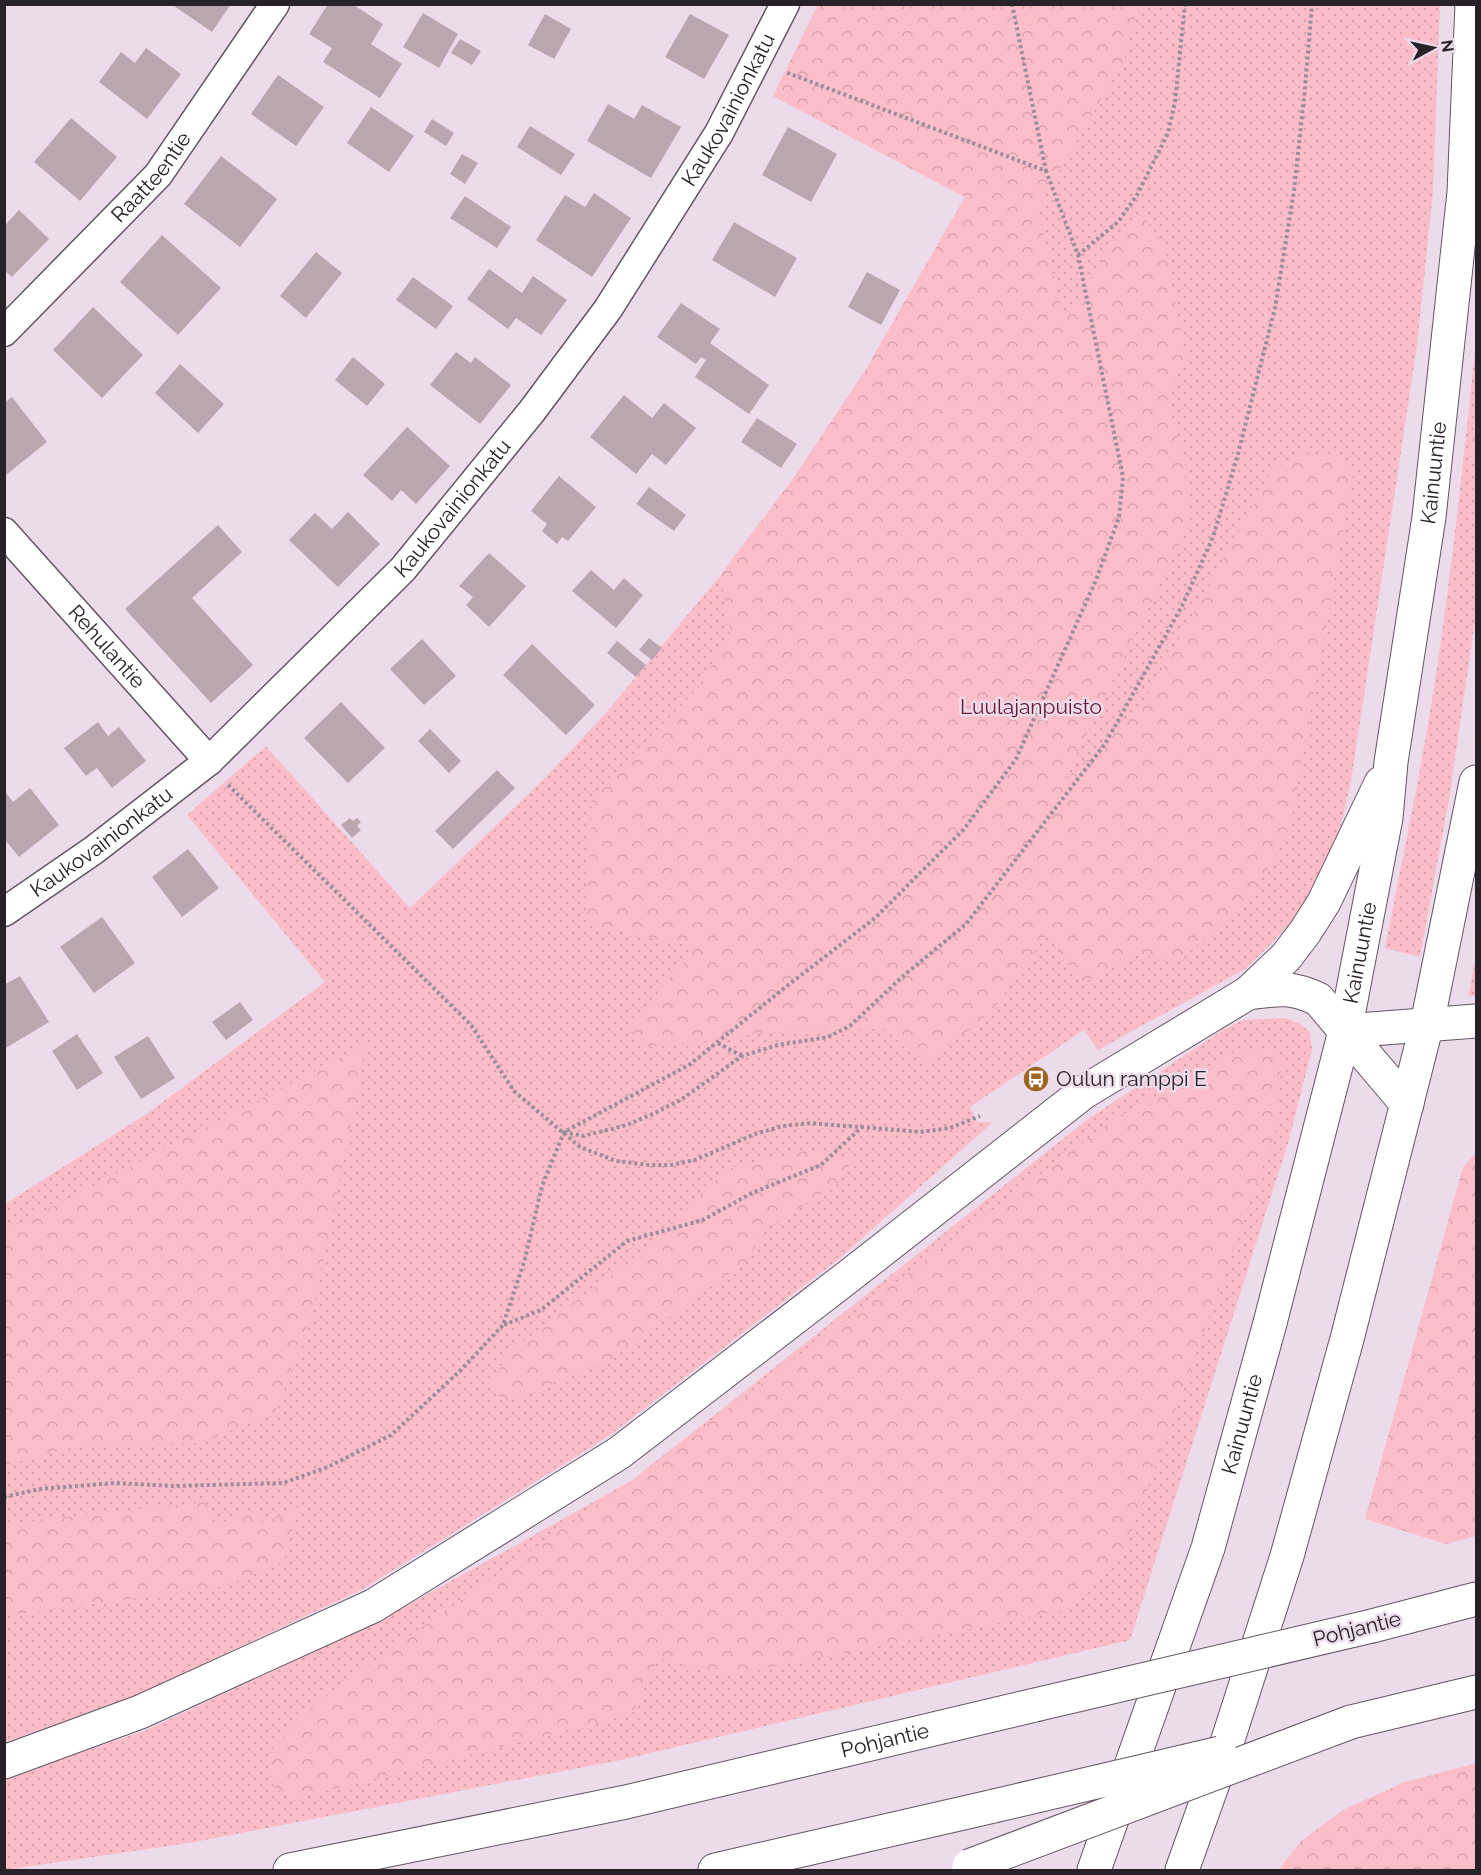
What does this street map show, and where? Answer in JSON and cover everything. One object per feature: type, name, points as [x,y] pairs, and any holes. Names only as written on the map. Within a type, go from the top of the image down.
[{"type":"highway","name":"Kainuuntie","points":[[1094,1870],[1208,1548],[1270,1323],[1345,1031],[1386,818],[1391,762],[1429,517],[1464,192],[1472,4]]},
{"type":"highway","points":[[4,1762],[140,1712],[373,1606],[619,1453],[1084,1092],[1248,993],[1286,957],[1318,912],[1391,762]]},
{"type":"highway","points":[[1182,1870],[1222,1758],[1287,1557],[1347,1339],[1427,1024],[1476,790]]},
{"type":"highway","points":[[1248,993],[1286,988],[1318,999],[1407,1104]]},
{"type":"highway","points":[[1345,1031],[1476,1021]]},
{"type":"highway","name":"Pohjantie","points":[[290,1870],[626,1802],[1372,1626],[1476,1599]]},
{"type":"highway","points":[[715,1870],[1476,1692]]},
{"type":"highway","points":[[962,1868],[1351,1722]]},
{"type":"street","name":"Raatteentie","points":[[4,332],[159,175],[275,4]]},
{"type":"street","name":"Kaukovainionkatu","points":[[4,912],[94,850],[209,761],[403,569],[532,411],[608,309],[725,123],[785,4]]},
{"type":"street","name":"Rehulantie","points":[[4,532],[209,761]]},
{"type":"path","points":[[4,1497],[40,1489],[115,1484],[175,1486],[283,1483],[328,1467],[391,1435],[461,1370],[503,1325],[525,1259],[542,1186],[564,1132],[689,1065],[875,918],[964,829],[1016,759],[1048,692],[1096,580],[1119,517],[1123,477],[1078,255],[1046,171],[1012,4]]},
{"type":"path","points":[[1078,255],[1118,222],[1137,195],[1168,133],[1175,102],[1185,4]]},
{"type":"path","points":[[564,1132],[583,1136],[627,1125],[682,1099],[742,1056],[778,1045],[828,1037],[850,1026],[902,977],[966,924],[1105,744],[1182,606],[1212,537],[1238,454],[1275,308],[1294,191],[1312,4]]},
{"type":"path","points":[[781,70],[1046,171]]},
{"type":"path","points":[[209,761],[222,778],[471,1025],[514,1091],[580,1147],[616,1161],[650,1166],[671,1165],[694,1160],[755,1134],[783,1126],[811,1123],[920,1132],[950,1128],[980,1116]]},
{"type":"path","points":[[718,1043],[742,1056]]},
{"type":"path","points":[[503,1325],[541,1310],[627,1241],[703,1220],[752,1193],[821,1165],[862,1127]]},
{"type":"green space","name":"Luulajanpuisto","points":[[818,5],[1440,5],[1433,192],[1417,346],[1351,781],[1341,825],[1329,856],[1309,896],[1292,921],[1245,969],[1098,1050],[1084,1030],[970,1107],[977,1122],[993,1122],[840,1258],[609,1436],[363,1589],[135,1696],[5,1742],[5,1204],[148,1113],[325,982],[187,815],[266,746],[410,908],[545,778],[604,715],[720,576],[795,476],[865,371],[965,197],[773,96]]},
{"type":"green space","points":[[818,5],[1139,5],[1124,61],[1037,208],[1064,320],[1129,220],[1144,218],[1164,244],[1187,362],[1166,392],[1185,465],[1187,529],[1063,782],[1140,709],[1273,469],[1303,452],[1337,454],[1353,477],[1289,833],[1251,896],[1180,961],[1138,955],[1081,984],[1048,933],[993,1010],[924,1066],[885,1029],[785,1030],[645,1047],[627,1028],[697,947],[586,925],[592,796],[698,688],[730,631],[720,576],[795,476],[865,371],[965,197],[773,96]]},
{"type":"green space","points":[[1476,339],[1476,615],[1449,799],[1420,957],[1385,948],[1437,668]]},
{"type":"green space","points":[[1476,393],[1476,466],[1474,466],[1471,456]]},
{"type":"green space","points":[[1476,954],[1476,996],[1470,996],[1469,994]]},
{"type":"green space","points":[[1285,1018],[1300,1024],[1310,1032],[1312,1050],[1288,1143],[1130,1640],[621,1760],[189,1843],[5,1870],[4,1779],[144,1731],[374,1624],[631,1481],[1088,1119],[1223,1030],[1243,1020]]},
{"type":"green space","points":[[367,1044],[313,1310],[275,1414],[198,1443],[83,1445],[5,1465],[5,1231]]},
{"type":"green space","points":[[1242,1048],[1272,1049],[1282,1062],[1275,1134],[1123,1557],[1083,1598],[1062,1611],[724,1676],[658,1658],[632,1714],[295,1799],[275,1789],[269,1772],[272,1750],[321,1698],[648,1469],[1111,1121]]},
{"type":"green space","points":[[809,1150],[852,1161],[837,1185],[768,1227],[746,1262],[607,1362],[509,1401],[496,1395],[493,1382],[505,1358],[552,1318],[635,1258],[727,1169]]},
{"type":"green space","points":[[1476,1153],[1476,1536],[1446,1544],[1365,1519],[1463,1167]]},
{"type":"green space","points":[[206,1502],[215,1526],[255,1508],[263,1524],[300,1504],[284,1561],[226,1586],[5,1616],[5,1526],[25,1521]]},
{"type":"green space","points":[[1476,1763],[1476,1870],[1279,1870],[1300,1842],[1343,1810],[1402,1783]]},
{"type":"building","points":[[171,4],[231,4],[212,32]]},
{"type":"building","points":[[328,4],[352,4],[383,24],[371,44],[402,64],[380,98],[323,62],[332,48],[309,34]]},
{"type":"building","points":[[423,13],[458,34],[439,68],[403,47]]},
{"type":"building","points":[[545,14],[571,29],[554,59],[528,45]]},
{"type":"building","points":[[690,14],[729,35],[704,79],[665,57]]},
{"type":"building","points":[[460,39],[481,51],[472,65],[451,53]]},
{"type":"building","points":[[146,48],[181,74],[147,119],[99,82],[121,52],[135,63]]},
{"type":"building","points":[[278,75],[324,107],[296,146],[251,114]]},
{"type":"building","points":[[608,104],[634,119],[642,105],[681,127],[651,178],[587,141]]},
{"type":"building","points":[[371,107],[414,136],[389,172],[347,143]]},
{"type":"building","points":[[71,118],[117,157],[80,201],[34,162]]},
{"type":"building","points":[[432,119],[454,133],[446,146],[424,132]]},
{"type":"building","points":[[530,126],[575,154],[561,175],[517,147]]},
{"type":"building","points":[[788,127],[837,154],[811,202],[762,175]]},
{"type":"building","points":[[462,154],[478,163],[465,184],[450,174]]},
{"type":"building","points":[[221,156],[277,199],[240,247],[184,204]]},
{"type":"building","points":[[594,193],[631,218],[592,277],[536,240],[565,195],[585,207]]},
{"type":"building","points":[[465,196],[511,227],[497,248],[450,218]]},
{"type":"building","points":[[19,210],[49,239],[12,277],[4,270],[4,222],[6,224]]},
{"type":"building","points":[[734,222],[797,258],[775,297],[712,260]]},
{"type":"building","points":[[162,235],[221,288],[178,335],[120,282]]},
{"type":"building","points":[[316,252],[342,273],[306,318],[280,296]]},
{"type":"building","points":[[489,269],[522,293],[533,276],[567,300],[541,335],[516,318],[508,329],[467,299]]},
{"type":"building","points":[[867,272],[900,290],[881,325],[848,307]]},
{"type":"building","points":[[413,277],[453,306],[436,329],[396,300]]},
{"type":"building","points":[[681,303],[720,329],[710,343],[769,385],[749,414],[695,377],[706,360],[701,357],[696,364],[657,337]]},
{"type":"building","points":[[93,307],[143,355],[102,398],[53,350]]},
{"type":"building","points":[[456,352],[471,363],[475,357],[511,385],[480,424],[430,385]]},
{"type":"building","points":[[353,357],[385,384],[367,406],[335,380]]},
{"type":"building","points":[[180,364],[224,404],[198,433],[155,393]]},
{"type":"building","points":[[624,395],[652,418],[664,403],[696,428],[666,465],[652,454],[636,474],[590,437]]},
{"type":"building","points":[[12,397],[47,442],[6,475],[4,403]]},
{"type":"building","points":[[757,418],[797,444],[781,468],[741,442]]},
{"type":"building","points":[[407,427],[450,466],[416,504],[401,490],[392,501],[363,475]]},
{"type":"building","points":[[559,476],[596,507],[568,541],[562,537],[557,544],[542,531],[547,524],[531,511]]},
{"type":"building","points":[[649,487],[686,515],[674,531],[636,504]]},
{"type":"building","points":[[348,512],[380,544],[338,587],[289,540],[315,513],[332,529]]},
{"type":"building","points":[[218,525],[242,552],[192,598],[253,665],[211,703],[125,609]]},
{"type":"building","points":[[489,553],[526,586],[489,627],[466,605],[473,597],[459,586]]},
{"type":"building","points":[[591,570],[614,590],[624,578],[643,595],[616,628],[572,591]]},
{"type":"building","points":[[649,638],[662,648],[652,660],[639,650]]},
{"type":"building","points":[[422,639],[456,676],[424,705],[390,669]]},
{"type":"building","points":[[617,641],[646,665],[636,677],[607,653]]},
{"type":"building","points":[[532,644],[595,705],[566,735],[503,675]]},
{"type":"building","points":[[341,702],[385,748],[348,783],[304,738]]},
{"type":"building","points":[[98,722],[108,736],[119,727],[146,761],[112,788],[97,768],[86,776],[64,748]]},
{"type":"building","points":[[430,729],[461,761],[449,773],[418,741]]},
{"type":"building","points":[[497,770],[515,788],[453,849],[435,831]]},
{"type":"building","points":[[30,788],[59,825],[19,857],[7,842],[4,845],[4,790],[13,802]]},
{"type":"building","points":[[350,818],[353,821],[357,818],[361,822],[357,826],[361,830],[352,838],[341,825]]},
{"type":"building","points":[[188,849],[219,888],[182,917],[152,877]]},
{"type":"building","points":[[102,917],[135,963],[94,993],[60,947]]},
{"type":"building","points":[[20,976],[49,1022],[4,1049],[4,985]]},
{"type":"building","points":[[240,1002],[253,1020],[226,1040],[212,1022]]},
{"type":"building","points":[[77,1034],[103,1073],[77,1090],[52,1051]]},
{"type":"building","points":[[148,1036],[175,1078],[141,1099],[114,1057]]},
{"type":"place","name":"Oulun ramppi E","points":[[1036,1079]]}]
